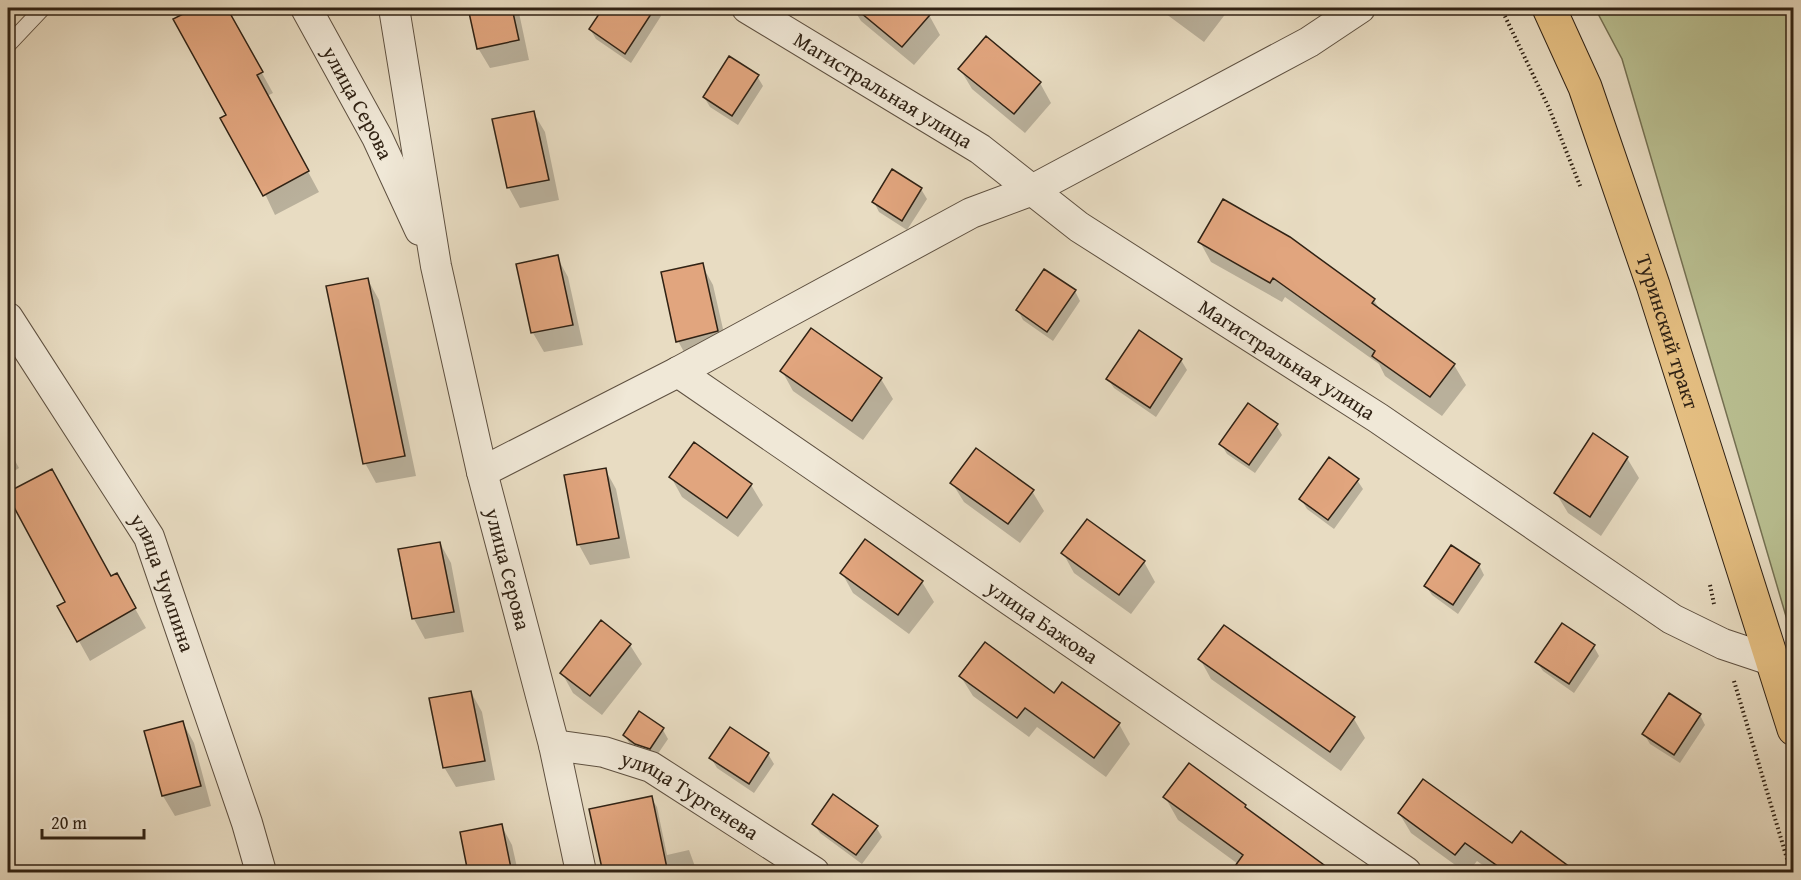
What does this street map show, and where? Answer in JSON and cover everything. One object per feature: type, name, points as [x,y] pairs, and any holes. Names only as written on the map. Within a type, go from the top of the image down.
[{"type":"main road","name":"Туринский тракт","points":[[1549,8],[1585,87],[1653,285],[1774,661]]},
{"type":"main road","points":[[1774,661],[1794,729]]},
{"type":"street","name":"улица Серова","points":[[306,8],[377,138],[436,266]]},
{"type":"street","name":"улица Серова","points":[[394,8],[436,266],[482,472],[554,745],[581,873]]},
{"type":"street","name":"Магистральная улица","points":[[747,8],[980,150],[1079,227],[1378,418],[1672,619],[1723,644],[1774,661]]},
{"type":"street","points":[[482,472],[678,372],[971,213],[1030,191],[1309,42],[1359,8]]},
{"type":"street","name":"улица Чумпина","points":[[8,318],[149,537],[247,823],[261,873]]},
{"type":"street","name":"улица Бажова","points":[[678,372],[1406,873]]},
{"type":"street","name":"улица Тургенева","points":[[554,745],[604,752],[651,766],[814,873]]},
{"type":"lane","points":[[8,45],[43,8]]},
{"type":"path","points":[[1501,8],[1549,108],[1584,197]]},
{"type":"path","points":[[1708,574],[1723,644],[1791,873]]},
{"type":"green space","points":[[1595,8],[1793,8],[1793,640],[1622,59]]},
{"type":"building","points":[[195,8],[227,8],[263,72],[257,75],[309,171],[263,196],[220,118],[226,115],[173,19]]},
{"type":"building","points":[[468,8],[512,8],[519,40],[477,49]]},
{"type":"building","points":[[603,8],[655,8],[625,54],[589,29]]},
{"type":"building","points":[[855,8],[936,8],[902,47]]},
{"type":"building","points":[[986,36],[1041,82],[1014,114],[958,69]]},
{"type":"building","points":[[729,56],[759,75],[732,116],[703,97]]},
{"type":"building","points":[[534,111],[549,180],[507,188],[492,119]]},
{"type":"building","points":[[892,169],[922,188],[902,221],[872,202]]},
{"type":"building","points":[[1223,199],[1290,237],[1375,299],[1372,303],[1455,364],[1430,397],[1372,356],[1375,351],[1273,278],[1270,283],[1198,242]]},
{"type":"building","points":[[558,255],[573,325],[531,333],[516,264]]},
{"type":"building","points":[[703,263],[718,331],[676,342],[661,272]]},
{"type":"building","points":[[1044,269],[1076,290],[1047,332],[1016,310]]},
{"type":"building","points":[[368,278],[405,456],[363,464],[326,286]]},
{"type":"building","points":[[811,328],[882,378],[852,421],[780,371]]},
{"type":"building","points":[[1139,330],[1182,359],[1150,408],[1106,379]]},
{"type":"building","points":[[1248,403],[1278,424],[1249,465],[1219,444]]},
{"type":"building","points":[[1593,433],[1628,457],[1590,517],[1554,493]]},
{"type":"building","points":[[694,442],[752,484],[727,518],[669,477]]},
{"type":"building","points":[[976,448],[1034,490],[1008,524],[950,483]]},
{"type":"building","points":[[1329,457],[1359,479],[1328,520],[1299,499]]},
{"type":"building","points":[[606,468],[619,538],[577,545],[564,475]]},
{"type":"building","points":[[52,469],[111,576],[117,573],[136,608],[77,642],[57,606],[65,602],[8,496],[8,492]]},
{"type":"building","points":[[1087,519],[1145,561],[1119,595],[1061,553]]},
{"type":"building","points":[[865,539],[923,581],[898,615],[840,573]]},
{"type":"building","points":[[440,542],[454,612],[412,619],[398,549]]},
{"type":"building","points":[[1451,545],[1480,564],[1453,605],[1424,586]]},
{"type":"building","points":[[601,620],[631,644],[590,696],[560,673]]},
{"type":"building","points":[[1562,623],[1595,645],[1569,684],[1535,662]]},
{"type":"building","points":[[1224,625],[1355,717],[1330,752],[1198,659]]},
{"type":"building","points":[[985,642],[1054,693],[1062,682],[1120,723],[1094,758],[1025,708],[1017,718],[959,676]]},
{"type":"building","points":[[471,691],[485,761],[443,768],[429,698]]},
{"type":"building","points":[[1669,693],[1701,714],[1674,755],[1642,734]]},
{"type":"building","points":[[639,711],[664,728],[650,749],[635,744],[623,735]]},
{"type":"building","points":[[183,721],[201,786],[162,796],[144,731]]},
{"type":"building","points":[[730,727],[769,753],[749,784],[709,758]]},
{"type":"building","points":[[1189,763],[1335,873],[1230,873],[1243,855],[1163,797]]},
{"type":"building","points":[[1423,779],[1512,843],[1521,831],[1578,873],[1490,873],[1496,865],[1465,843],[1455,855],[1398,813]]},
{"type":"building","points":[[833,794],[878,826],[856,855],[812,824]]},
{"type":"building","points":[[652,796],[668,873],[603,873],[589,809]]},
{"type":"building","points":[[502,824],[512,873],[468,873],[460,832]]}]
